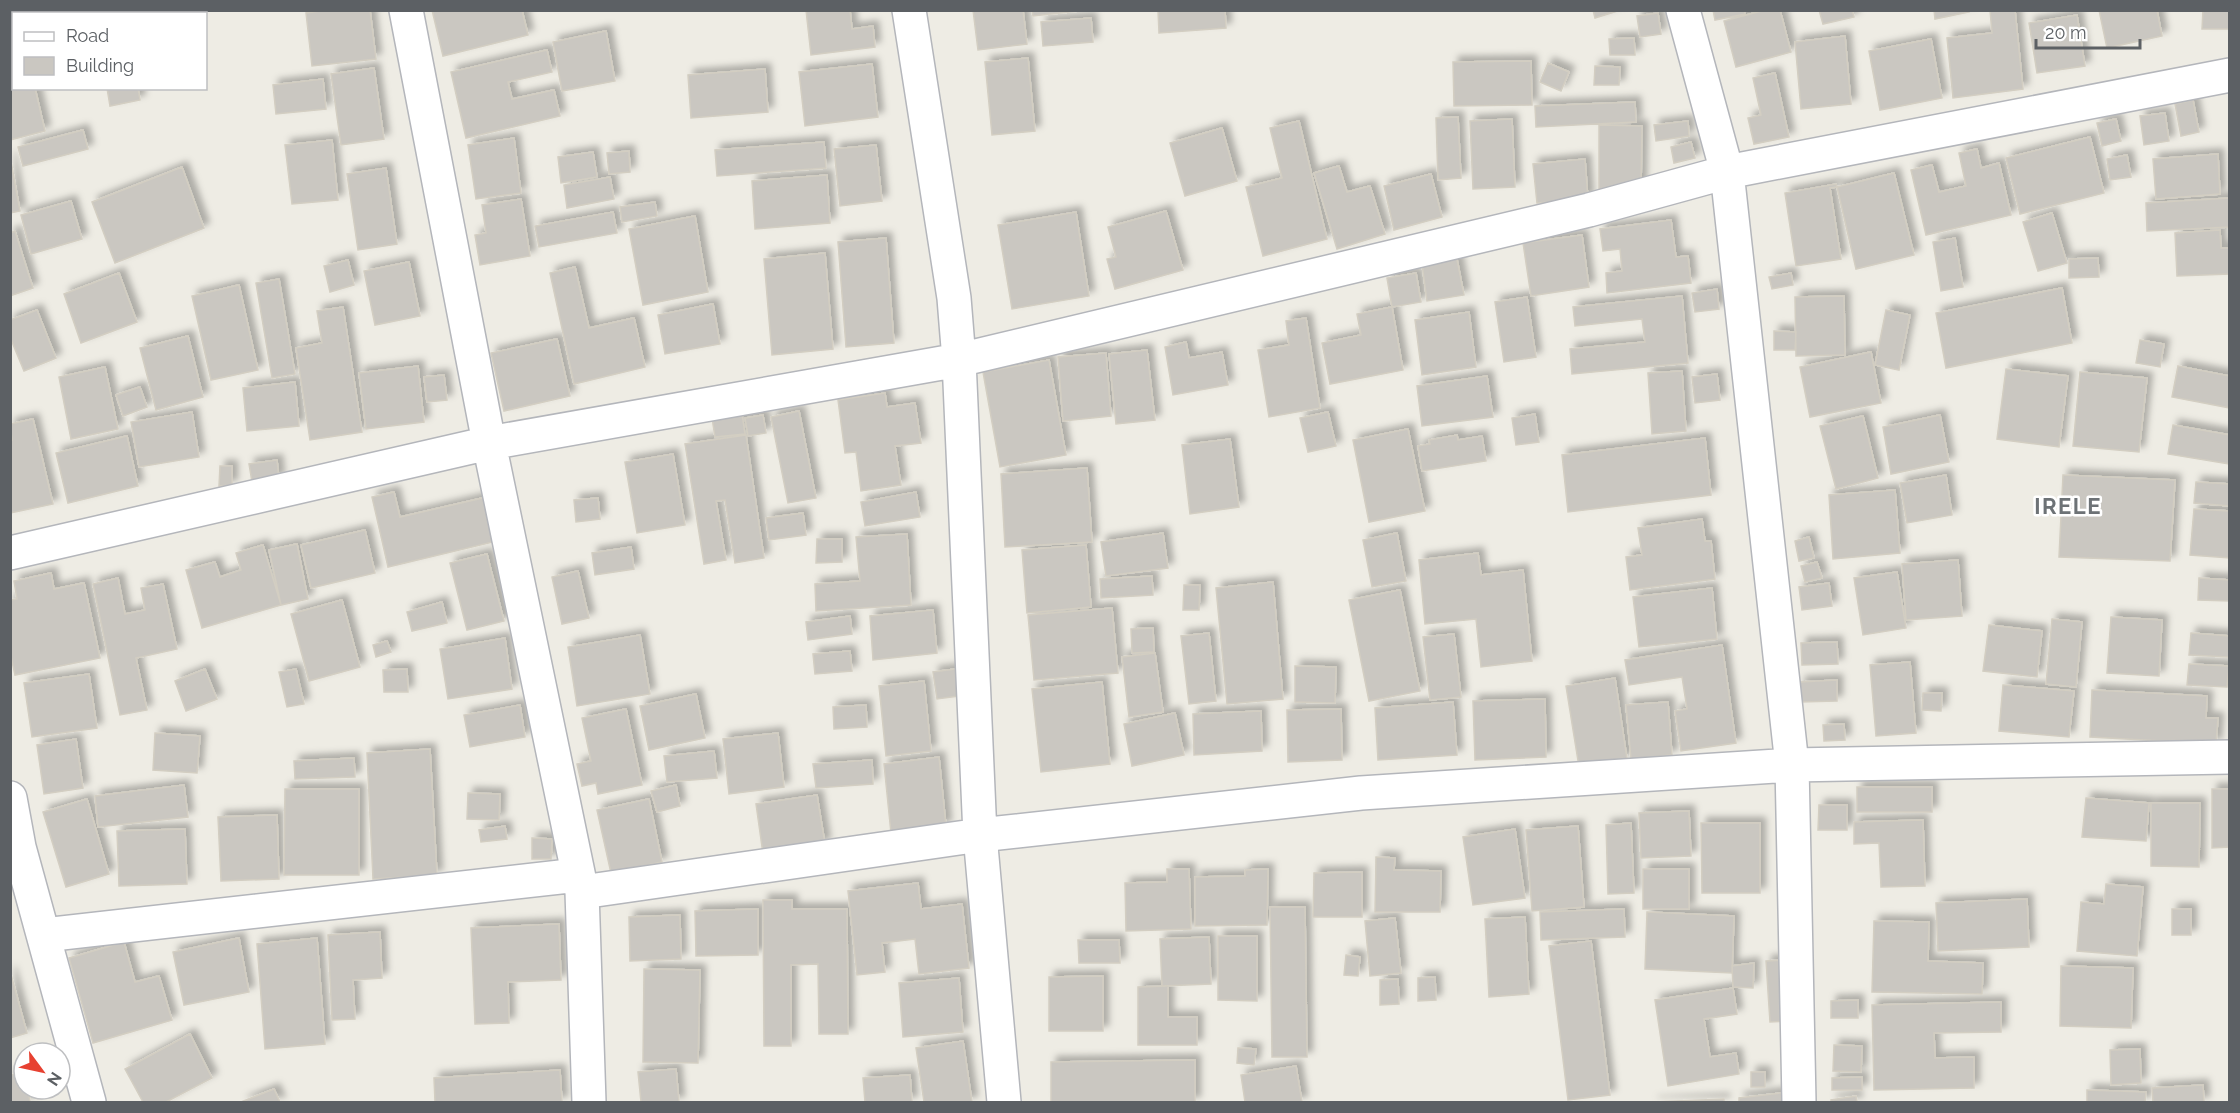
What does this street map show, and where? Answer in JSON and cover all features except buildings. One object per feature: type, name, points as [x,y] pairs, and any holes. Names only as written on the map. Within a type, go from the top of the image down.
[{"type":"street","points":[[406,10],[489,443],[580,884],[589,1102]]},
{"type":"street","points":[[909,10],[954,298],[959,360],[980,835],[1004,1102]]},
{"type":"street","points":[[1683,10],[1727,172],[1792,765],[1799,1102]]},
{"type":"street","points":[[10,553],[489,443],[959,360],[1577,213],[1727,172],[2229,75]]},
{"type":"street","points":[[44,934],[580,884],[980,835],[1361,793],[1792,765],[2229,757]]},
{"type":"street","points":[[10,798],[19,847],[89,1102]]},
{"type":"district","name":"IRELE","points":[[2068,506]]}]
